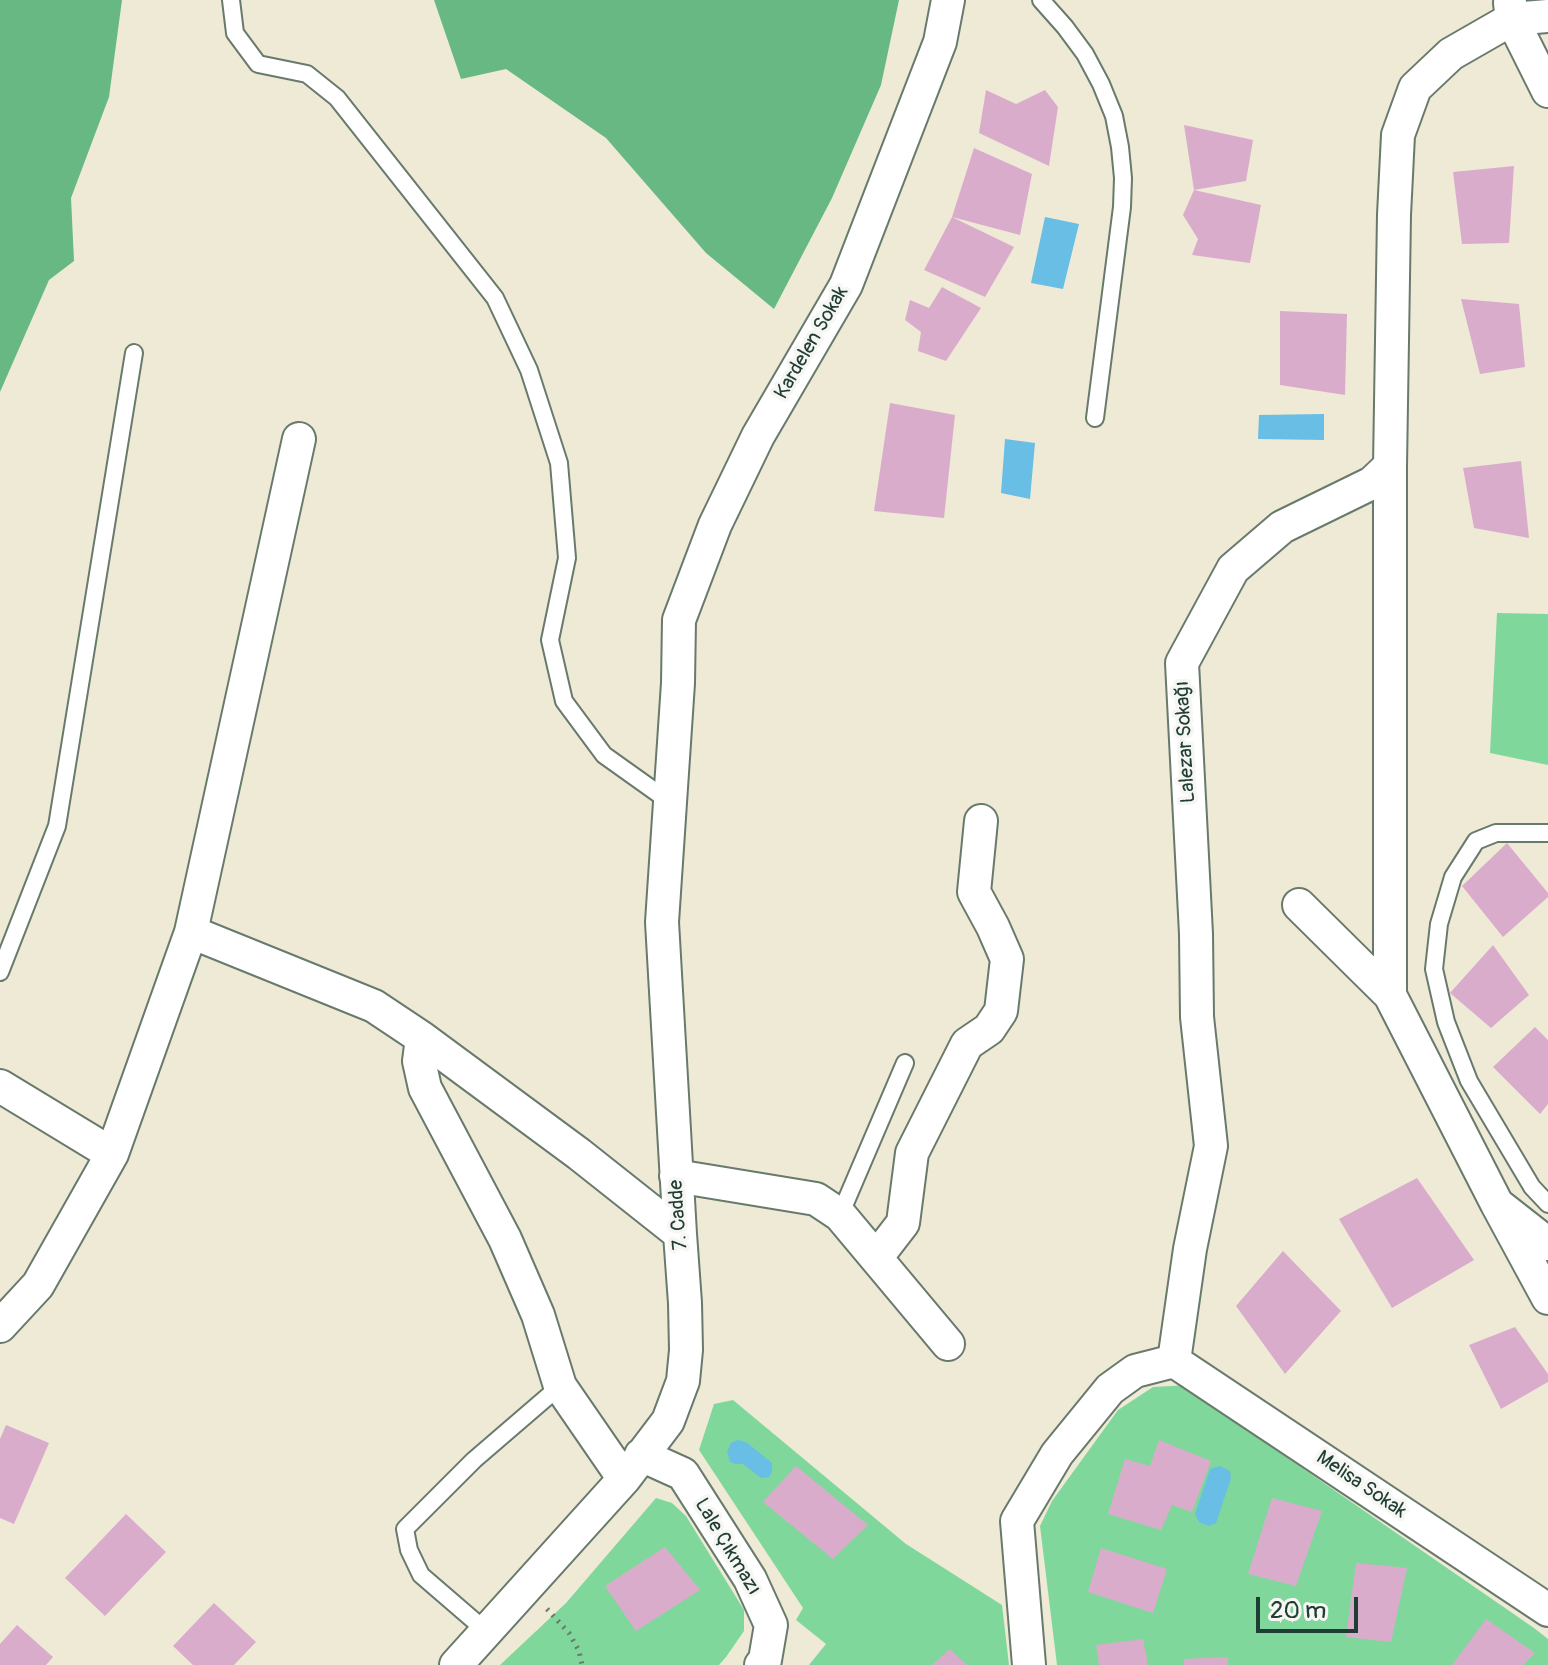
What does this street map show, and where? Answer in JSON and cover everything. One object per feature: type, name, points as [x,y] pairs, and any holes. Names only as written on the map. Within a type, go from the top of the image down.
[{"type":"street","name":"Kardelen Sokak","points":[[678,683],[679,620],[715,525],[758,436],[846,285],[940,42],[948,0]]},
{"type":"street","points":[[1390,995],[1390,466],[1398,135],[1415,88],[1451,54],[1511,10],[1548,16]]},
{"type":"street","points":[[1511,10],[1548,91]]},
{"type":"street","points":[[0,1326],[38,1285],[112,1154],[191,932],[299,439]]},
{"type":"street","name":"Lalezar Sokağı","points":[[1174,1361],[1190,1249],[1211,1146],[1197,1017],[1196,934],[1182,663],[1233,569],[1282,527],[1372,483],[1390,466]]},
{"type":"street","name":"7. Cadde","points":[[456,1665],[633,1467],[668,1421],[683,1381],[685,1303],[662,922],[678,683]]},
{"type":"street","points":[[876,1258],[903,1223],[912,1153],[967,1044],[989,1029],[1001,1011],[1007,959],[974,892],[981,821]]},
{"type":"street","points":[[1299,905],[1390,995],[1548,1298]]},
{"type":"street","points":[[191,932],[374,1006],[579,1154],[680,1234]]},
{"type":"street","points":[[422,1038],[419,1061],[425,1088],[505,1239],[538,1315],[560,1386],[633,1467]]},
{"type":"street","points":[[0,1086],[112,1154]]},
{"type":"street","points":[[676,1176],[816,1199],[840,1215],[948,1344]]},
{"type":"street","points":[[1497,1204],[1548,1244]]},
{"type":"street","points":[[1029,1665],[1017,1521],[1057,1454],[1110,1389],[1135,1371],[1174,1361]]},
{"type":"street","name":"Melisa Sokak","points":[[1174,1361],[1548,1610]]},
{"type":"street","name":"Lale Çıkmazı","points":[[633,1467],[683,1474],[750,1579],[771,1625],[765,1660],[761,1665]]},
{"type":"lane","points":[[231,0],[235,33],[258,64],[307,74],[337,98],[495,298],[529,370],[559,463],[567,558],[550,640],[564,701],[604,755],[670,802]]},
{"type":"lane","points":[[1041,0],[1065,27],[1096,74],[1114,116],[1120,147],[1122,207],[1095,418]]},
{"type":"lane","points":[[0,972],[57,826],[134,353]]},
{"type":"lane","points":[[1548,833],[1496,833],[1476,841],[1453,877],[1439,924],[1434,969],[1446,1022],[1469,1081],[1532,1187],[1548,1204]]},
{"type":"lane","points":[[840,1215],[905,1063]]},
{"type":"lane","points":[[486,1631],[421,1575],[409,1550],[405,1529],[474,1460],[560,1386]]},
{"type":"path","points":[[527,1587],[569,1633],[579,1651],[582,1665]]},
{"type":"green space","points":[[0,0],[122,0],[109,97],[71,198],[74,261],[49,280],[0,392]]},
{"type":"green space","points":[[434,0],[899,0],[881,85],[832,198],[774,309],[706,253],[606,138],[506,69],[461,79]]},
{"type":"green space","points":[[1497,613],[1548,614],[1548,765],[1490,753]]},
{"type":"green space","points":[[1189,1385],[1234,1421],[1534,1628],[1548,1639],[1548,1665],[1057,1665],[1040,1526],[1052,1501],[1118,1410],[1153,1387]]},
{"type":"green space","points":[[733,1400],[906,1544],[1002,1605],[1009,1665],[809,1665],[826,1644],[796,1620],[803,1608],[699,1450],[714,1404]]},
{"type":"green space","points":[[656,1498],[672,1503],[686,1516],[744,1610],[744,1631],[719,1665],[500,1665],[566,1603]]},
{"type":"water","points":[[1045,217],[1079,224],[1063,289],[1031,283]]},
{"type":"water","points":[[1324,414],[1324,440],[1258,439],[1259,415]]},
{"type":"water","points":[[1005,439],[1035,443],[1030,499],[1001,493]]},
{"type":"water","points":[[738,1440],[746,1442],[772,1463],[769,1477],[761,1478],[743,1464],[730,1462],[727,1452],[731,1443]]},
{"type":"water","points":[[1220,1466],[1230,1471],[1231,1478],[1216,1523],[1209,1526],[1199,1522],[1195,1514],[1210,1469]]},
{"type":"building","points":[[986,90],[1016,104],[1045,90],[1058,107],[1049,166],[979,133]]},
{"type":"building","points":[[1184,125],[1253,140],[1246,181],[1194,190]]},
{"type":"building","points":[[974,148],[1032,174],[1020,235],[952,217]]},
{"type":"building","points":[[1514,166],[1509,243],[1462,244],[1453,172]]},
{"type":"building","points":[[1194,190],[1261,205],[1250,263],[1192,255],[1198,239],[1183,215]]},
{"type":"building","points":[[952,217],[1014,247],[985,297],[924,270]]},
{"type":"building","points":[[942,287],[981,308],[946,361],[918,351],[921,332],[905,320],[910,300],[929,308]]},
{"type":"building","points":[[1461,299],[1519,304],[1525,367],[1480,374]]},
{"type":"building","points":[[1280,311],[1347,314],[1345,395],[1280,385]]},
{"type":"building","points":[[890,403],[955,415],[944,518],[874,511]]},
{"type":"building","points":[[1521,461],[1529,538],[1474,528],[1463,468]]},
{"type":"building","points":[[1507,843],[1548,893],[1548,897],[1503,937],[1462,886]]},
{"type":"building","points":[[1493,945],[1529,995],[1491,1028],[1450,993]]},
{"type":"building","points":[[1535,1027],[1548,1040],[1548,1104],[1540,1114],[1493,1067]]},
{"type":"building","points":[[1417,1178],[1474,1260],[1392,1308],[1339,1219]]},
{"type":"building","points":[[1283,1251],[1341,1311],[1285,1374],[1236,1306]]},
{"type":"building","points":[[1515,1327],[1548,1374],[1548,1382],[1501,1409],[1469,1345]]},
{"type":"building","points":[[6,1425],[49,1443],[14,1524],[0,1518],[0,1439]]},
{"type":"building","points":[[1159,1440],[1211,1461],[1192,1512],[1172,1505],[1161,1530],[1108,1514],[1125,1459],[1150,1466]]},
{"type":"building","points":[[796,1466],[868,1525],[833,1559],[763,1502]]},
{"type":"building","points":[[1272,1498],[1322,1511],[1296,1586],[1248,1574]]},
{"type":"building","points":[[126,1514],[166,1552],[105,1616],[65,1578]]},
{"type":"building","points":[[665,1547],[700,1590],[636,1631],[605,1586]]},
{"type":"building","points":[[1101,1548],[1167,1569],[1153,1613],[1088,1592]]},
{"type":"building","points":[[1356,1563],[1407,1568],[1391,1642],[1346,1637]]},
{"type":"building","points":[[214,1603],[256,1642],[234,1665],[193,1665],[173,1646]]},
{"type":"building","points":[[1486,1619],[1535,1653],[1523,1665],[1452,1665]]},
{"type":"building","points":[[17,1625],[53,1657],[46,1665],[0,1665],[0,1644]]},
{"type":"building","points":[[1143,1639],[1148,1665],[1099,1665],[1096,1645]]},
{"type":"building","points":[[950,1649],[967,1665],[932,1665]]},
{"type":"building","points":[[1228,1657],[1228,1665],[1184,1665],[1184,1659]]}]
